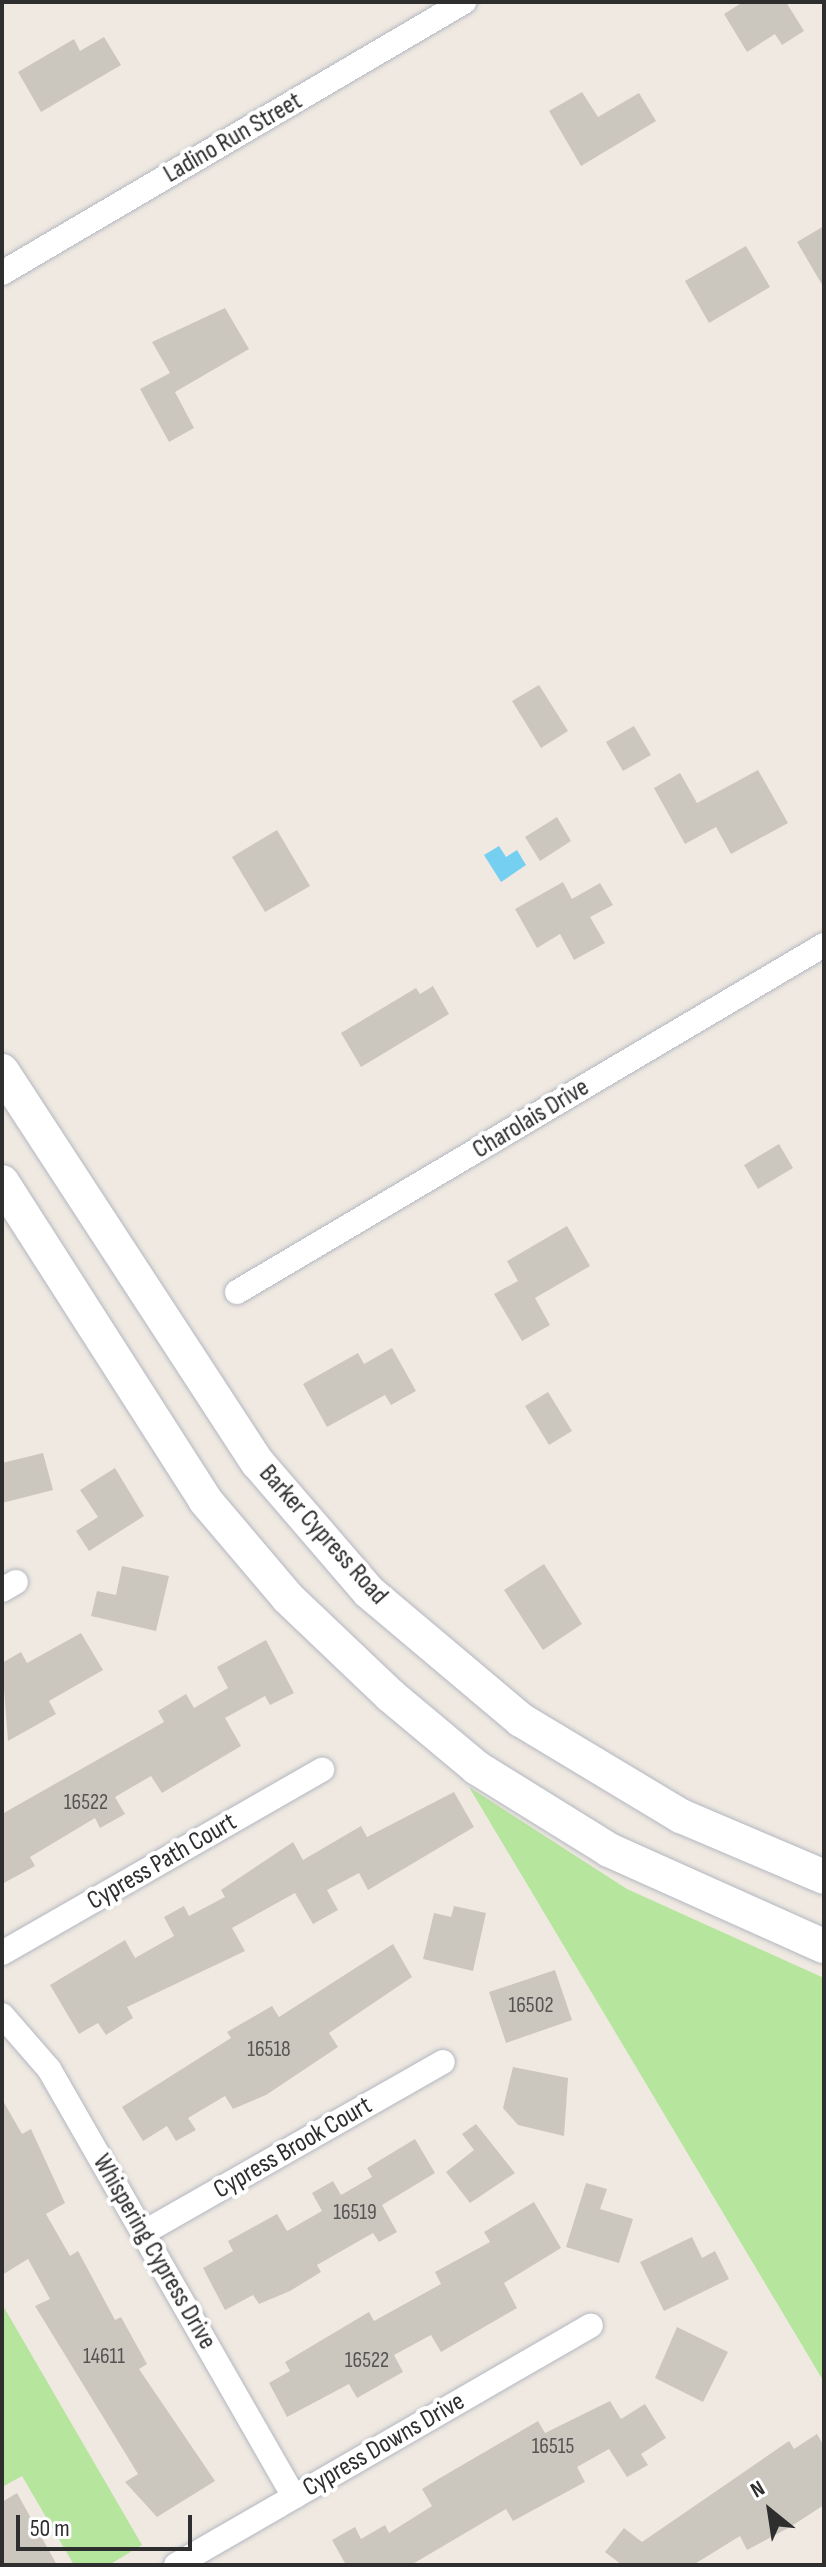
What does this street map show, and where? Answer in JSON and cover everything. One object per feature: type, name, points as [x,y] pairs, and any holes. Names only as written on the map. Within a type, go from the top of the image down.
[{"type":"main road","name":"Barker Cypress Road","points":[[2,1071],[258,1463],[369,1592],[521,1720],[681,1816],[824,1877]]},
{"type":"main road","points":[[2,1182],[205,1500],[288,1598],[391,1696],[477,1768],[609,1850],[824,1946]]},
{"type":"street","name":"Ladino Run Street","points":[[2,273],[464,2]]},
{"type":"street","name":"Charolais Drive","points":[[237,1292],[824,945]]},
{"type":"street","name":"Cypress Path Court","points":[[2,1953],[322,1770]]},
{"type":"street","name":"Whispering Cypress Drive","points":[[2,2015],[49,2069],[294,2497]]},
{"type":"street","name":"Cypress Brook Court","points":[[143,2233],[443,2062]]},
{"type":"street","name":"Cypress Downs Drive","points":[[176,2565],[591,2325]]},
{"type":"green space","points":[[469,1787],[627,1889],[824,1978],[824,2382]]},
{"type":"green space","points":[[2,2304],[142,2545],[109,2565],[74,2565],[22,2476],[2,2487]]},
{"type":"water","points":[[499,846],[506,857],[517,850],[526,865],[501,882],[484,855]]},
{"type":"building","points":[[743,2],[786,2],[804,31],[782,45],[775,34],[747,52],[724,14]]},
{"type":"building","points":[[104,37],[121,65],[41,112],[18,72],[74,39],[80,51]]},
{"type":"building","points":[[582,92],[598,117],[639,93],[656,121],[581,166],[549,111]]},
{"type":"building","points":[[824,226],[824,288],[797,242]]},
{"type":"building","points":[[746,246],[770,287],[709,323],[685,281]]},
{"type":"building","points":[[225,308],[249,349],[175,392],[194,428],[169,442],[140,389],[170,373],[152,342]]},
{"type":"building","points":[[539,685],[568,731],[541,748],[512,701]]},
{"type":"building","points":[[634,726],[651,755],[623,771],[606,742]]},
{"type":"building","points":[[758,770],[788,823],[731,854],[716,827],[685,844],[654,788],[680,773],[697,803]]},
{"type":"building","points":[[557,817],[571,841],[540,861],[525,837]]},
{"type":"building","points":[[277,830],[310,886],[265,912],[232,857]]},
{"type":"building","points":[[563,882],[572,899],[600,883],[613,905],[590,917],[605,943],[574,960],[560,934],[537,948],[515,909]]},
{"type":"building","points":[[433,986],[449,1014],[361,1067],[341,1033],[416,988],[420,994]]},
{"type":"building","points":[[779,1144],[793,1168],[758,1189],[744,1165]]},
{"type":"building","points":[[567,1226],[590,1266],[535,1298],[550,1325],[522,1341],[494,1294],[518,1281],[507,1261]]},
{"type":"building","points":[[392,1348],[416,1391],[391,1405],[385,1395],[327,1427],[303,1384],[358,1353],[364,1364]]},
{"type":"building","points":[[548,1392],[572,1431],[549,1445],[525,1406]]},
{"type":"building","points":[[43,1453],[53,1490],[2,1503],[2,1463]]},
{"type":"building","points":[[115,1468],[144,1516],[89,1551],[76,1531],[98,1517],[80,1490]]},
{"type":"building","points":[[544,1564],[582,1624],[543,1650],[504,1590]]},
{"type":"building","points":[[122,1566],[169,1576],[156,1631],[91,1616],[97,1591],[116,1595]]},
{"type":"building","points":[[81,1633],[103,1670],[49,1701],[56,1714],[8,1741],[2,1663],[21,1652],[27,1663]]},
{"type":"building","points":[[266,1640],[294,1693],[270,1705],[265,1696],[225,1718],[241,1746],[162,1793],[151,1776],[115,1797],[125,1814],[100,1828],[95,1818],[30,1857],[35,1866],[2,1884],[2,1814],[164,1722],[158,1711],[186,1694],[194,1708],[228,1688],[217,1667]]},
{"type":"building","points":[[454,1792],[474,1827],[368,1890],[359,1873],[327,1890],[338,1910],[313,1924],[295,1893],[232,1928],[245,1951],[127,2007],[133,2018],[106,2035],[98,2023],[79,2034],[50,1985],[125,1940],[135,1958],[174,1936],[164,1917],[184,1906],[189,1916],[225,1897],[221,1890],[293,1842],[303,1860],[361,1826],[367,1837]]},
{"type":"building","points":[[454,1906],[486,1913],[473,1971],[423,1959],[434,1913],[451,1917]]},
{"type":"building","points":[[393,1944],[412,1977],[329,2033],[338,2047],[266,2095],[233,2109],[225,2096],[188,2118],[196,2130],[176,2141],[167,2126],[143,2141],[122,2107],[231,2038],[227,2032],[272,2006],[279,2017]]},
{"type":"building","points":[[555,1970],[572,2020],[506,2043],[489,1992]]},
{"type":"building","points":[[513,2067],[568,2078],[564,2136],[518,2125],[503,2108]]},
{"type":"building","points":[[2,2099],[22,2134],[31,2129],[65,2203],[46,2214],[70,2256],[78,2251],[115,2320],[121,2317],[147,2364],[139,2369],[215,2481],[157,2517],[125,2482],[138,2474],[35,2306],[50,2299],[28,2259],[2,2275]]},
{"type":"building","points":[[476,2124],[515,2173],[470,2203],[446,2172],[474,2150],[462,2134]]},
{"type":"building","points":[[415,2139],[435,2173],[382,2205],[397,2232],[379,2242],[373,2233],[317,2265],[321,2272],[290,2291],[259,2304],[253,2295],[225,2310],[203,2268],[233,2251],[228,2241],[277,2214],[287,2231],[322,2211],[312,2193],[333,2181],[341,2195],[372,2177],[367,2168]]},
{"type":"building","points":[[586,2183],[607,2189],[600,2209],[633,2219],[619,2263],[566,2247]]},
{"type":"building","points":[[534,2202],[561,2248],[504,2283],[517,2308],[441,2352],[431,2335],[394,2355],[403,2372],[357,2398],[349,2384],[287,2417],[269,2383],[290,2371],[285,2362],[369,2312],[374,2321],[441,2284],[435,2272],[490,2242],[484,2232]]},
{"type":"building","points":[[692,2237],[702,2258],[715,2251],[729,2279],[664,2311],[640,2262]]},
{"type":"building","points":[[677,2327],[728,2352],[703,2402],[655,2378]]},
{"type":"building","points":[[610,2401],[621,2419],[645,2404],[666,2438],[641,2454],[648,2465],[627,2477],[609,2449],[577,2467],[585,2482],[513,2521],[506,2509],[411,2565],[346,2565],[332,2540],[355,2527],[361,2539],[385,2525],[389,2533],[432,2506],[422,2489],[440,2478],[538,2421],[545,2433]]},
{"type":"building","points":[[817,2434],[824,2446],[824,2505],[790,2527],[747,2550],[740,2536],[693,2565],[622,2565],[605,2552],[624,2528],[642,2542],[789,2441],[794,2449]]},
{"type":"building","points":[[17,2493],[57,2565],[2,2565],[2,2502]]}]
